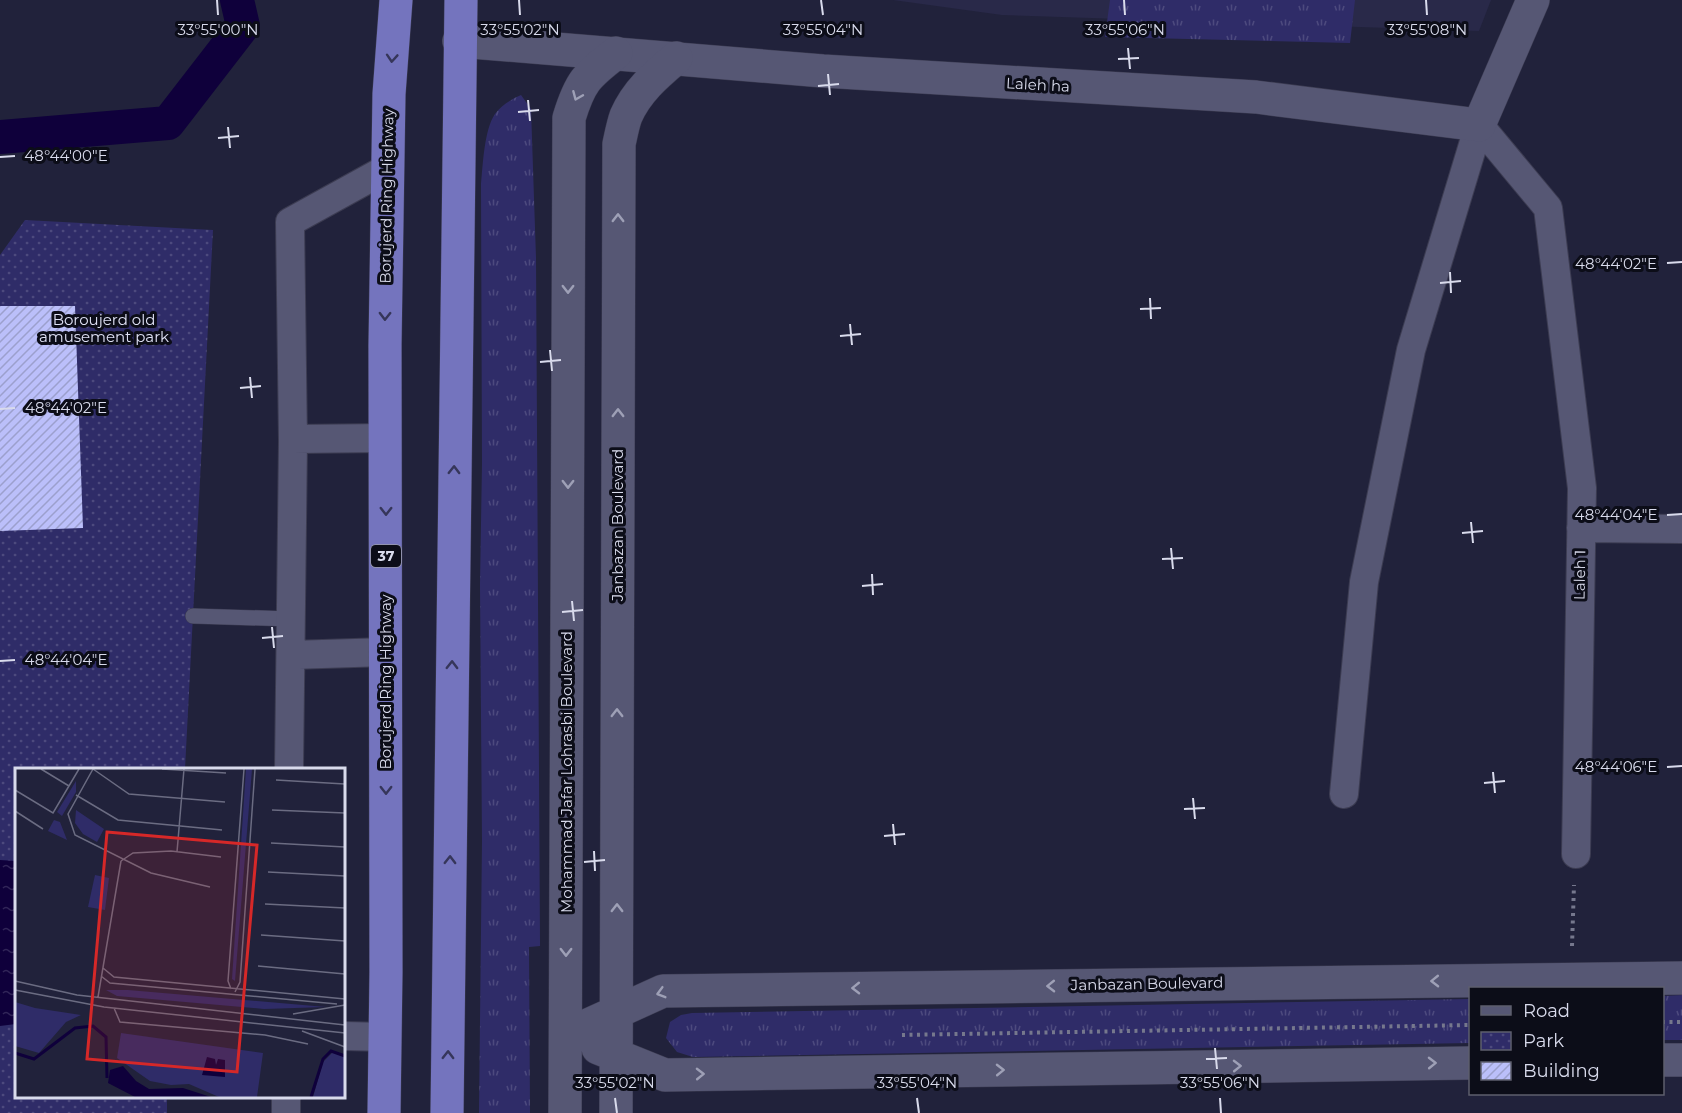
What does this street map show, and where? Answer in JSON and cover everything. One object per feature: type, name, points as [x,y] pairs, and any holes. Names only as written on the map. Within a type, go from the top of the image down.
[{"type":"highway","name":"Borujerd Ring Highway","points":[[384,1113],[385,345],[389,94],[396,0]]},
{"type":"highway","points":[[447,1113],[461,0]]},
{"type":"main road","points":[[1479,125],[1533,0]]},
{"type":"main road","name":"Laleh ha","points":[[459,41],[891,76],[1256,98],[1479,125]]},
{"type":"main road","name":"Mohammad Jafar Lohrasbi Boulevard","points":[[565,1113],[569,118],[576,94],[587,77],[616,53]]},
{"type":"main road","name":"Janbazan Boulevard","points":[[616,1113],[619,144],[626,117],[639,93],[676,58]]},
{"type":"main road","name":"Janbazan Boulevard","points":[[566,1035],[663,991],[1682,978]]},
{"type":"main road","points":[[566,1035],[665,1075],[1469,1063]]},
{"type":"main road","points":[[1664,1060],[1682,1060]]},
{"type":"street","points":[[1344,794],[1368,559],[1411,350],[1479,125]]},
{"type":"street","name":"Laleh 1","points":[[1479,125],[1548,208],[1582,488],[1576,854]]},
{"type":"street","points":[[290,768],[293,439],[290,222],[388,168]]},
{"type":"street","points":[[293,439],[386,438]]},
{"type":"street","points":[[1581,528],[1682,529]]},
{"type":"street","points":[[291,655],[386,652]]},
{"type":"street","points":[[345,1036],[385,1037]]},
{"type":"lane","points":[[193,616],[291,619]]},
{"type":"path","points":[[1570,979],[1576,854]]},
{"type":"path","points":[[1664,1022],[1682,1022]]},
{"type":"path","points":[[901,1035],[1469,1025]]},
{"type":"shaded area","points":[[893,0],[1491,0],[1479,31],[1002,15]]},
{"type":"green space","points":[[1110,0],[1355,0],[1350,43],[1105,37]]},
{"type":"green space","points":[[521,95],[531,109],[536,258],[540,946],[529,947],[530,1113],[479,1113],[482,841],[481,184],[491,121],[500,108]]},
{"type":"green space","name":"Boroujerd old amusement park","points":[[25,220],[213,230],[185,768],[15,768],[15,1098],[167,1098],[167,1113],[0,1113],[0,255]]},
{"type":"green space","points":[[1682,995],[1682,1040],[1664,1040],[1664,996]]},
{"type":"green space","points":[[1469,999],[1469,1043],[693,1057],[677,1052],[666,1038],[670,1022],[681,1015]]},
{"type":"water","points":[[0,860],[15,861],[15,1024],[0,1026]]},
{"type":"building","points":[[0,306],[75,306],[83,528],[0,531]]},
{"type":"waterway","points":[[0,137],[168,123],[243,26],[237,0]]}]
